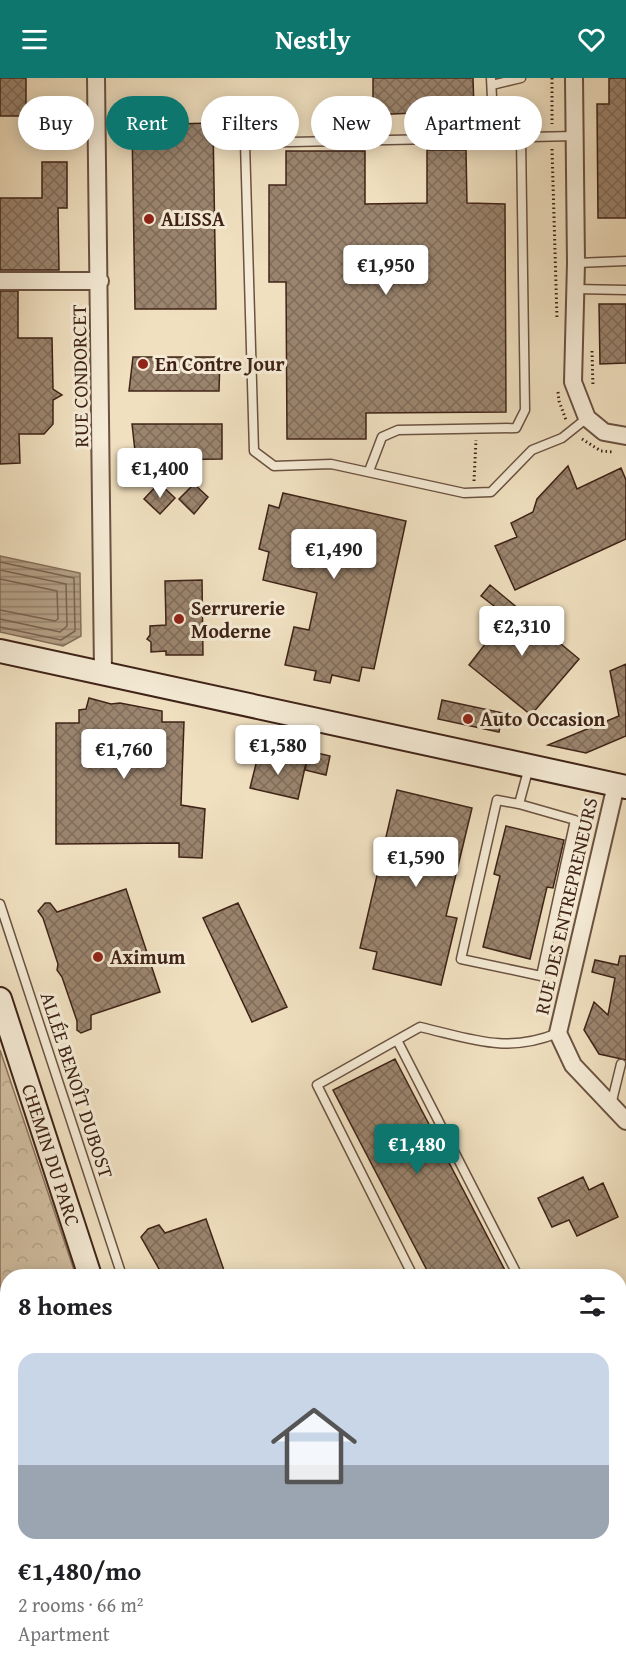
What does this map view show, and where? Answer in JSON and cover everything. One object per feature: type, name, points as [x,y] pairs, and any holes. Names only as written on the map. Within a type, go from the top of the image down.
[{"type":"street","name":"RUE CONDORCET","points":[[96,78],[103,673]]},
{"type":"street","points":[[574,78],[576,263],[573,382],[587,418],[604,432],[626,436]]},
{"type":"street","points":[[0,281],[100,281]]},
{"type":"street","points":[[0,651],[621,786]]},
{"type":"street","name":"RUE DES ENTREPRENEURS","points":[[621,786],[558,1033],[573,1065],[626,1121]]},
{"type":"street","name":"CHEMIN DU PARC","points":[[0,999],[88,1269]]},
{"type":"lane","points":[[491,82],[521,78]]},
{"type":"lane","points":[[542,137],[575,136]]},
{"type":"lane","points":[[404,139],[245,142],[254,452],[274,466],[330,464],[471,493],[491,492],[532,450],[562,438],[587,418]]},
{"type":"lane","points":[[369,471],[382,437],[398,430],[516,428],[525,410],[521,150]]},
{"type":"lane","points":[[576,263],[626,261]]},
{"type":"lane","points":[[575,289],[626,290]]},
{"type":"lane","points":[[519,804],[530,767]]},
{"type":"lane","points":[[497,800],[519,804],[575,820],[541,976],[462,959],[497,800]]},
{"type":"lane","name":"ALLÉE BENOÎT DUBOST","points":[[0,904],[120,1269]]},
{"type":"lane","points":[[409,1269],[317,1085],[420,1027],[494,1045],[537,1042],[558,1033]]},
{"type":"lane","points":[[397,1040],[514,1269]]},
{"type":"lane","points":[[611,1105],[621,1064]]},
{"type":"path","points":[[471,493],[476,467],[476,429]]},
{"type":"green space","points":[[0,1050],[74,1269],[0,1269]]},
{"type":"water","points":[[0,556],[80,573],[81,636],[63,646],[0,632]]},
{"type":"building","points":[[0,78],[26,78],[26,96],[18,96],[18,116],[0,116]]},
{"type":"building","points":[[373,78],[473,78],[474,96],[404,96],[404,113],[392,114],[392,96],[373,96]]},
{"type":"building","points":[[609,78],[626,78],[626,218],[598,218],[597,104],[609,104]]},
{"type":"building","points":[[201,123],[201,150],[213,150],[216,309],[135,309],[132,150],[189,150],[189,124]]},
{"type":"building","points":[[427,150],[466,150],[467,203],[505,204],[506,412],[366,413],[366,439],[287,439],[286,282],[269,282],[269,185],[286,185],[286,151],[365,151],[365,204],[427,203]]},
{"type":"building","points":[[42,162],[67,162],[67,208],[58,208],[59,270],[0,270],[0,198],[42,198]]},
{"type":"building","points":[[0,291],[18,291],[18,338],[52,338],[53,389],[62,395],[53,400],[53,424],[44,434],[19,434],[20,463],[0,464]]},
{"type":"building","points":[[599,304],[626,304],[626,363],[600,364]]},
{"type":"building","points":[[133,357],[220,357],[219,391],[129,391]]},
{"type":"building","points":[[132,424],[222,424],[222,459],[136,460]]},
{"type":"building","points":[[568,466],[577,489],[621,468],[626,480],[626,539],[515,590],[495,546],[517,537],[511,523],[533,512],[537,499]]},
{"type":"building","points":[[159,483],[175,498],[160,514],[144,499]]},
{"type":"building","points":[[194,484],[208,497],[194,514],[179,499]]},
{"type":"building","points":[[283,493],[406,521],[374,669],[362,667],[359,681],[332,675],[330,683],[314,680],[316,671],[285,665],[294,627],[309,630],[317,593],[263,580],[269,552],[259,549],[269,505],[279,508]]},
{"type":"building","points":[[202,580],[203,655],[166,655],[166,651],[151,652],[151,642],[147,639],[150,635],[150,626],[166,625],[165,581]]},
{"type":"building","points":[[490,585],[579,659],[531,715],[469,665],[507,616],[481,596]]},
{"type":"building","points":[[626,664],[626,736],[586,753],[548,745],[619,716],[610,671]]},
{"type":"building","points":[[89,698],[111,704],[120,703],[162,711],[162,722],[184,722],[181,805],[205,809],[202,858],[179,857],[179,843],[56,844],[56,723],[79,723],[79,710],[86,709]]},
{"type":"building","points":[[442,700],[503,713],[499,732],[438,719]]},
{"type":"building","points":[[309,751],[330,756],[326,775],[305,770]]},
{"type":"building","points":[[259,752],[306,763],[298,799],[250,788]]},
{"type":"building","points":[[397,790],[472,808],[446,916],[457,918],[441,985],[373,969],[377,952],[360,948]]},
{"type":"building","points":[[506,826],[564,840],[553,888],[547,887],[530,959],[483,947],[500,876],[494,874]]},
{"type":"building","points":[[126,889],[160,992],[91,1015],[91,1029],[81,1033],[77,1030],[77,1021],[62,977],[57,970],[58,964],[43,918],[38,911],[45,903],[50,903],[57,912]]},
{"type":"building","points":[[238,903],[287,1007],[252,1022],[203,918]]},
{"type":"building","points":[[620,956],[626,956],[626,1060],[599,1054],[584,1030],[594,1002],[608,1015],[615,978],[592,972],[595,960],[618,965]]},
{"type":"building","points":[[395,1059],[504,1269],[426,1269],[333,1090]]},
{"type":"building","points":[[583,1177],[589,1190],[603,1183],[618,1217],[577,1236],[569,1220],[552,1227],[538,1198]]},
{"type":"building","points":[[206,1219],[224,1269],[159,1269],[141,1237],[148,1229],[159,1225],[165,1233]]},
{"type":"place","name":"ALISSA","points":[[149,219]]},
{"type":"place","name":"En Contre Jour","points":[[143,364]]},
{"type":"place","name":"Serrurerie Moderne","points":[[179,619]]},
{"type":"place","name":"Auto Occasion","points":[[468,719]]},
{"type":"place","name":"Aximum","points":[[98,957]]}]
